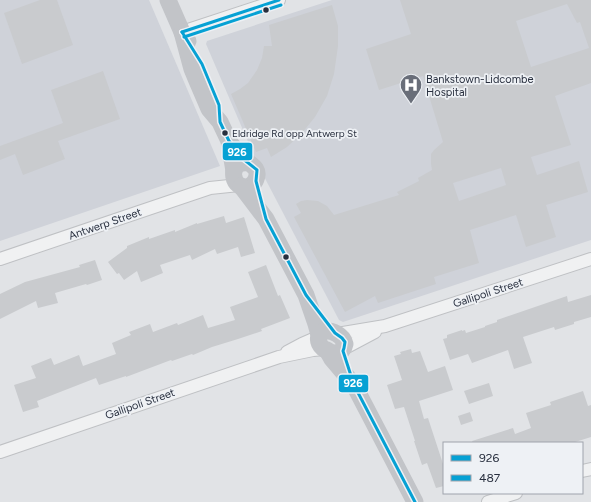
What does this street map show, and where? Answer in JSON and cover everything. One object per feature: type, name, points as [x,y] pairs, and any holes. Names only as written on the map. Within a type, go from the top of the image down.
[{"type":"street","points":[[168,0],[182,32],[202,64],[219,105],[220,122],[229,141],[241,179],[266,219],[331,342],[332,359],[354,385],[415,502]]},
{"type":"street","points":[[182,32],[279,0]]},
{"type":"street","points":[[229,141],[242,158],[249,163],[239,164],[241,179]]},
{"type":"street","name":"Antwerp Street","points":[[0,259],[210,188],[241,179]]},
{"type":"street","name":"Gallipoli Street","points":[[0,452],[279,357],[302,344],[331,342],[591,259]]},
{"type":"street","points":[[488,502],[513,494]]},
{"type":"shaded area","points":[[0,0],[149,0],[220,166],[0,241]]},
{"type":"shaded area","name":"Bankstown-Lidcombe Hospital","points":[[332,0],[591,0],[591,240],[343,322],[339,320],[258,165],[206,44],[207,41]]},
{"type":"building","points":[[40,0],[57,0],[73,45],[22,64],[4,13]]},
{"type":"building","points":[[400,0],[591,0],[591,83],[555,96],[571,145],[531,157],[537,175],[579,161],[588,192],[546,205],[556,237],[526,247],[516,215],[470,230],[479,263],[434,277],[436,284],[378,303],[375,296],[345,312],[294,217],[301,213],[296,204],[307,200],[318,201],[327,206],[334,215],[399,195],[397,192],[419,181],[418,178],[432,170],[431,154],[443,142],[423,76],[379,90],[366,49],[411,34]],"holes":[[[567,4],[577,23],[580,22],[589,48],[531,67],[516,21]],[[501,168],[506,185],[459,201],[453,183]]]},
{"type":"building","points":[[332,5],[338,26],[338,46],[334,74],[327,96],[315,117],[302,133],[287,147],[271,157],[267,148],[256,152],[231,94],[248,83],[257,70],[262,58],[264,46],[272,46],[269,25]]},
{"type":"building","points":[[103,71],[120,119],[58,141],[65,159],[23,175],[15,154],[0,160],[0,146],[63,123],[51,90]]},
{"type":"building","points":[[224,216],[226,223],[244,217],[255,253],[241,257],[238,247],[217,254],[215,249],[192,260],[190,255],[160,265],[163,273],[141,282],[137,271],[124,280],[119,273],[117,274],[108,262],[127,248],[127,246],[149,237],[149,239],[175,230],[175,232],[197,223]]},
{"type":"building","points":[[95,260],[102,280],[55,293],[58,303],[38,308],[36,301],[0,319],[0,294],[25,282],[80,267],[79,265]]},
{"type":"building","points":[[266,265],[278,296],[280,295],[290,318],[261,329],[262,331],[212,347],[193,355],[171,360],[126,377],[99,385],[96,378],[37,401],[39,407],[23,412],[14,385],[36,378],[31,366],[51,358],[54,365],[79,355],[83,366],[116,354],[112,343],[131,335],[129,332],[150,324],[153,332],[177,323],[178,325],[203,315],[208,328],[235,320],[230,307],[258,297],[248,272]]},
{"type":"building","points":[[591,295],[591,317],[555,330],[554,327],[523,337],[532,363],[514,369],[508,350],[472,363],[468,354],[450,360],[443,339],[447,338],[447,335],[462,330],[465,330],[466,333],[485,327],[497,322],[497,320],[567,296],[568,302]]},
{"type":"building","points":[[411,349],[412,353],[420,351],[428,372],[445,366],[453,390],[419,401],[424,419],[428,418],[443,464],[443,486],[436,488],[427,463],[422,465],[404,407],[395,409],[387,385],[402,380],[394,356],[401,354],[400,352]]},
{"type":"building","points":[[489,383],[493,396],[469,404],[464,391]]},
{"type":"building","points":[[583,391],[588,406],[591,405],[591,437],[575,442],[472,442],[513,428],[515,434],[531,428],[526,413],[551,405],[550,402]]},
{"type":"building","points":[[470,412],[473,421],[461,425],[458,416]]},
{"type":"transit line","name":"926","points":[[182,32],[279,0]]},
{"type":"transit line","name":"487","points":[[184,37],[281,5]]},
{"type":"transit line","name":"926","points":[[182,32],[202,64],[219,105],[220,122],[229,141],[242,158],[257,170],[256,181],[266,219],[306,295],[335,333],[345,342],[343,351],[354,385],[415,502]]},
{"type":"place","name":"Bankstown-Lidcombe Hospital","points":[[411,104]]},
{"type":"place","name":"Eldridge Rd opp Antwerp St","points":[[225,133]]}]
